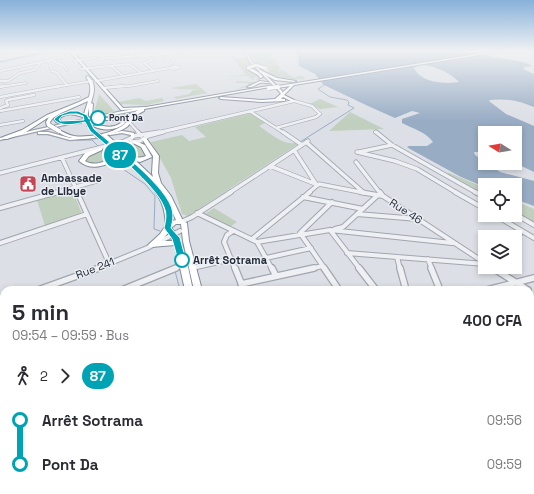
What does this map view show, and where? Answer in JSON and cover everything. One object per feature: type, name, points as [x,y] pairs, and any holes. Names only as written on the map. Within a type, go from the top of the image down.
[{"type":"highway","points":[[85,74],[103,88],[122,109],[146,108],[268,88],[278,88],[356,74]]},
{"type":"highway","points":[[87,116],[97,86],[89,74]]},
{"type":"highway","points":[[64,110],[52,116],[48,122],[49,125],[72,137],[90,136],[119,129],[126,125],[132,116],[140,111],[253,86],[260,82],[260,77],[256,74]]},
{"type":"highway","points":[[260,82],[262,78],[261,74]]},
{"type":"highway","points":[[265,75],[276,79],[289,81],[318,80]]},
{"type":"highway","points":[[185,101],[221,98],[262,101],[287,100],[289,87],[318,80]]},
{"type":"highway","points":[[87,116],[94,81]]},
{"type":"highway","points":[[253,86],[260,82],[271,83]]},
{"type":"highway","points":[[268,88],[256,92],[254,95],[262,99],[274,99],[280,96],[278,88]]},
{"type":"highway","points":[[2,139],[24,131],[48,116],[84,102],[91,96]]},
{"type":"highway","points":[[79,122],[63,123],[57,121],[56,119],[70,113],[78,113],[87,116],[100,135],[143,176],[156,190],[167,206],[177,227],[178,243],[188,286]]},
{"type":"highway","points":[[93,126],[110,129],[123,123],[120,119],[107,119]]},
{"type":"highway","points":[[143,137],[156,156],[155,173],[158,183]]},
{"type":"highway","points":[[131,158],[140,160],[149,157],[143,146],[133,140]]},
{"type":"highway","points":[[100,149],[88,154],[82,161],[93,165],[106,162],[114,157],[112,146]]},
{"type":"highway","points":[[112,146],[131,158],[158,183],[168,196],[197,286]]},
{"type":"highway","points":[[153,244],[177,227]]},
{"type":"highway","points":[[153,244],[178,243]]},
{"type":"main road","points":[[265,75],[287,100]]},
{"type":"main road","points":[[2,139],[106,116],[120,111],[146,108]]},
{"type":"main road","points":[[2,139],[129,116],[140,111]]},
{"type":"main road","points":[[29,134],[48,133],[66,139],[82,139],[125,132],[133,134],[133,140]]},
{"type":"street","points":[[8,81],[18,74]]},
{"type":"street","points":[[58,74],[67,85]]},
{"type":"street","points":[[26,83],[1,87],[1,97],[135,74]]},
{"type":"street","points":[[0,81],[26,83]]},
{"type":"street","points":[[103,88],[130,86],[158,81]]},
{"type":"street","points":[[26,83],[28,92]]},
{"type":"street","points":[[14,85],[17,94]]},
{"type":"street","points":[[33,91],[37,104]]},
{"type":"street","points":[[0,108],[7,106],[8,100],[34,95]]},
{"type":"street","points":[[0,111],[79,97]]},
{"type":"street","points":[[64,157],[250,111],[287,100],[313,107],[318,110],[320,114],[276,128]]},
{"type":"street","points":[[250,111],[302,144]]},
{"type":"street","points":[[129,119],[130,123],[143,137]]},
{"type":"street","points":[[0,125],[23,121]]},
{"type":"street","points":[[375,132],[392,145],[478,194]]},
{"type":"street","points":[[0,173],[143,137]]},
{"type":"street","points":[[177,227],[307,141],[365,193]]},
{"type":"street","points":[[392,145],[357,152],[395,161],[417,169],[478,205]]},
{"type":"street","points":[[294,150],[317,185]]},
{"type":"street","points":[[64,157],[75,187],[108,264]]},
{"type":"street","points":[[356,162],[384,196]]},
{"type":"street","points":[[270,166],[317,185],[378,195]]},
{"type":"street","points":[[437,181],[449,177]]},
{"type":"street","points":[[0,208],[100,180]]},
{"type":"street","points":[[252,239],[317,185]]},
{"type":"street","name":"Rue 46","points":[[330,230],[343,227],[378,195],[384,196],[478,259]]},
{"type":"street","points":[[304,197],[363,209]]},
{"type":"street","points":[[332,202],[300,233],[336,286]]},
{"type":"street","points":[[0,243],[87,214]]},
{"type":"street","points":[[197,214],[257,242],[276,276]]},
{"type":"street","points":[[358,214],[420,219]]},
{"type":"street","points":[[522,218],[534,225]]},
{"type":"street","points":[[507,222],[534,238]]},
{"type":"street","points":[[233,230],[224,242],[242,284],[323,266]]},
{"type":"street","points":[[257,242],[330,230],[454,243]]},
{"type":"street","points":[[330,230],[373,286]]},
{"type":"street","name":"Rue 241","points":[[49,286],[108,264],[153,244]]},
{"type":"street","points":[[266,258],[311,248]]},
{"type":"street","points":[[347,253],[478,263]]},
{"type":"street","points":[[397,257],[405,286]]},
{"type":"street","points":[[428,259],[438,286]]},
{"type":"street","points":[[192,268],[232,260]]},
{"type":"street","points":[[132,286],[183,265]]},
{"type":"street","points":[[502,274],[521,286]]},
{"type":"street","points":[[504,286],[534,278]]},
{"type":"green space","points":[[258,74],[260,81],[253,86],[236,89],[248,85],[248,83],[236,83],[236,81],[256,82],[259,80],[256,80],[258,77],[254,77],[254,80],[248,77],[250,76],[226,77]]},
{"type":"green space","points":[[269,74],[289,74],[294,78],[303,76],[305,79],[285,80]]},
{"type":"green space","points":[[196,84],[207,93],[176,99],[174,97],[189,94],[193,90],[200,89],[171,88]]},
{"type":"green space","points":[[99,94],[114,111],[94,117],[96,115],[95,109]]},
{"type":"green space","points":[[139,98],[146,101],[162,98],[164,101],[147,105],[120,104],[118,102]]},
{"type":"green space","points":[[320,99],[338,107],[320,109],[309,104]]},
{"type":"green space","points":[[350,112],[384,129],[329,131]]},
{"type":"green space","points":[[251,113],[265,123],[259,126],[272,135],[285,142],[298,144],[188,216],[182,214],[171,178],[151,142],[182,135],[189,141],[206,137],[195,127]]},
{"type":"green space","points":[[129,143],[139,145],[146,156],[138,158],[122,145]]},
{"type":"green space","points":[[107,148],[112,156],[106,161],[95,164],[85,160],[89,154]]},
{"type":"green space","points":[[447,172],[478,185],[478,190],[450,176]]},
{"type":"green space","points":[[72,190],[82,214],[45,226],[37,200]]},
{"type":"green space","points":[[522,204],[534,209],[534,223],[522,216]]},
{"type":"green space","points":[[214,208],[237,222],[230,227],[203,215]]},
{"type":"water","points":[[315,74],[418,74],[428,80],[447,83],[459,82],[449,74],[534,74],[534,107],[507,100],[496,99],[489,101],[506,114],[534,126],[534,172],[522,166],[522,126],[478,126],[478,152],[474,152],[478,157],[478,170],[497,170],[534,181],[534,206],[522,202],[522,178],[478,178],[478,184],[461,177],[407,147],[427,146],[433,142],[423,133],[402,123],[402,119],[420,113],[412,111],[395,118],[324,85]]},
{"type":"pier","points":[[350,74],[365,74],[321,81],[318,79]]},
{"type":"waterway","points":[[300,142],[354,108],[348,105],[349,102],[347,100],[330,97],[318,89],[324,85],[323,83]]},
{"type":"waterway","points":[[46,134],[69,140],[92,140],[98,146]]},
{"type":"waterway","points":[[101,151],[106,160]]},
{"type":"waterway","points":[[111,161],[145,184],[155,196],[154,229],[160,231]]},
{"type":"waterway","points":[[175,271],[179,286]]},
{"type":"bus line","name":"87","points":[[98,118],[89,120],[79,122],[68,123],[59,122],[56,119],[70,113],[80,113],[85,116],[87,120],[88,122],[89,124],[89,126],[92,130],[152,184],[167,206],[170,217],[167,228],[176,238],[182,260]]},
{"type":"place","name":"Pont Da","points":[[98,118]]},
{"type":"place","name":"Ambassade de Libye","points":[[28,184]]},
{"type":"place","name":"Arrêt Sotrama","points":[[182,260]]}]
